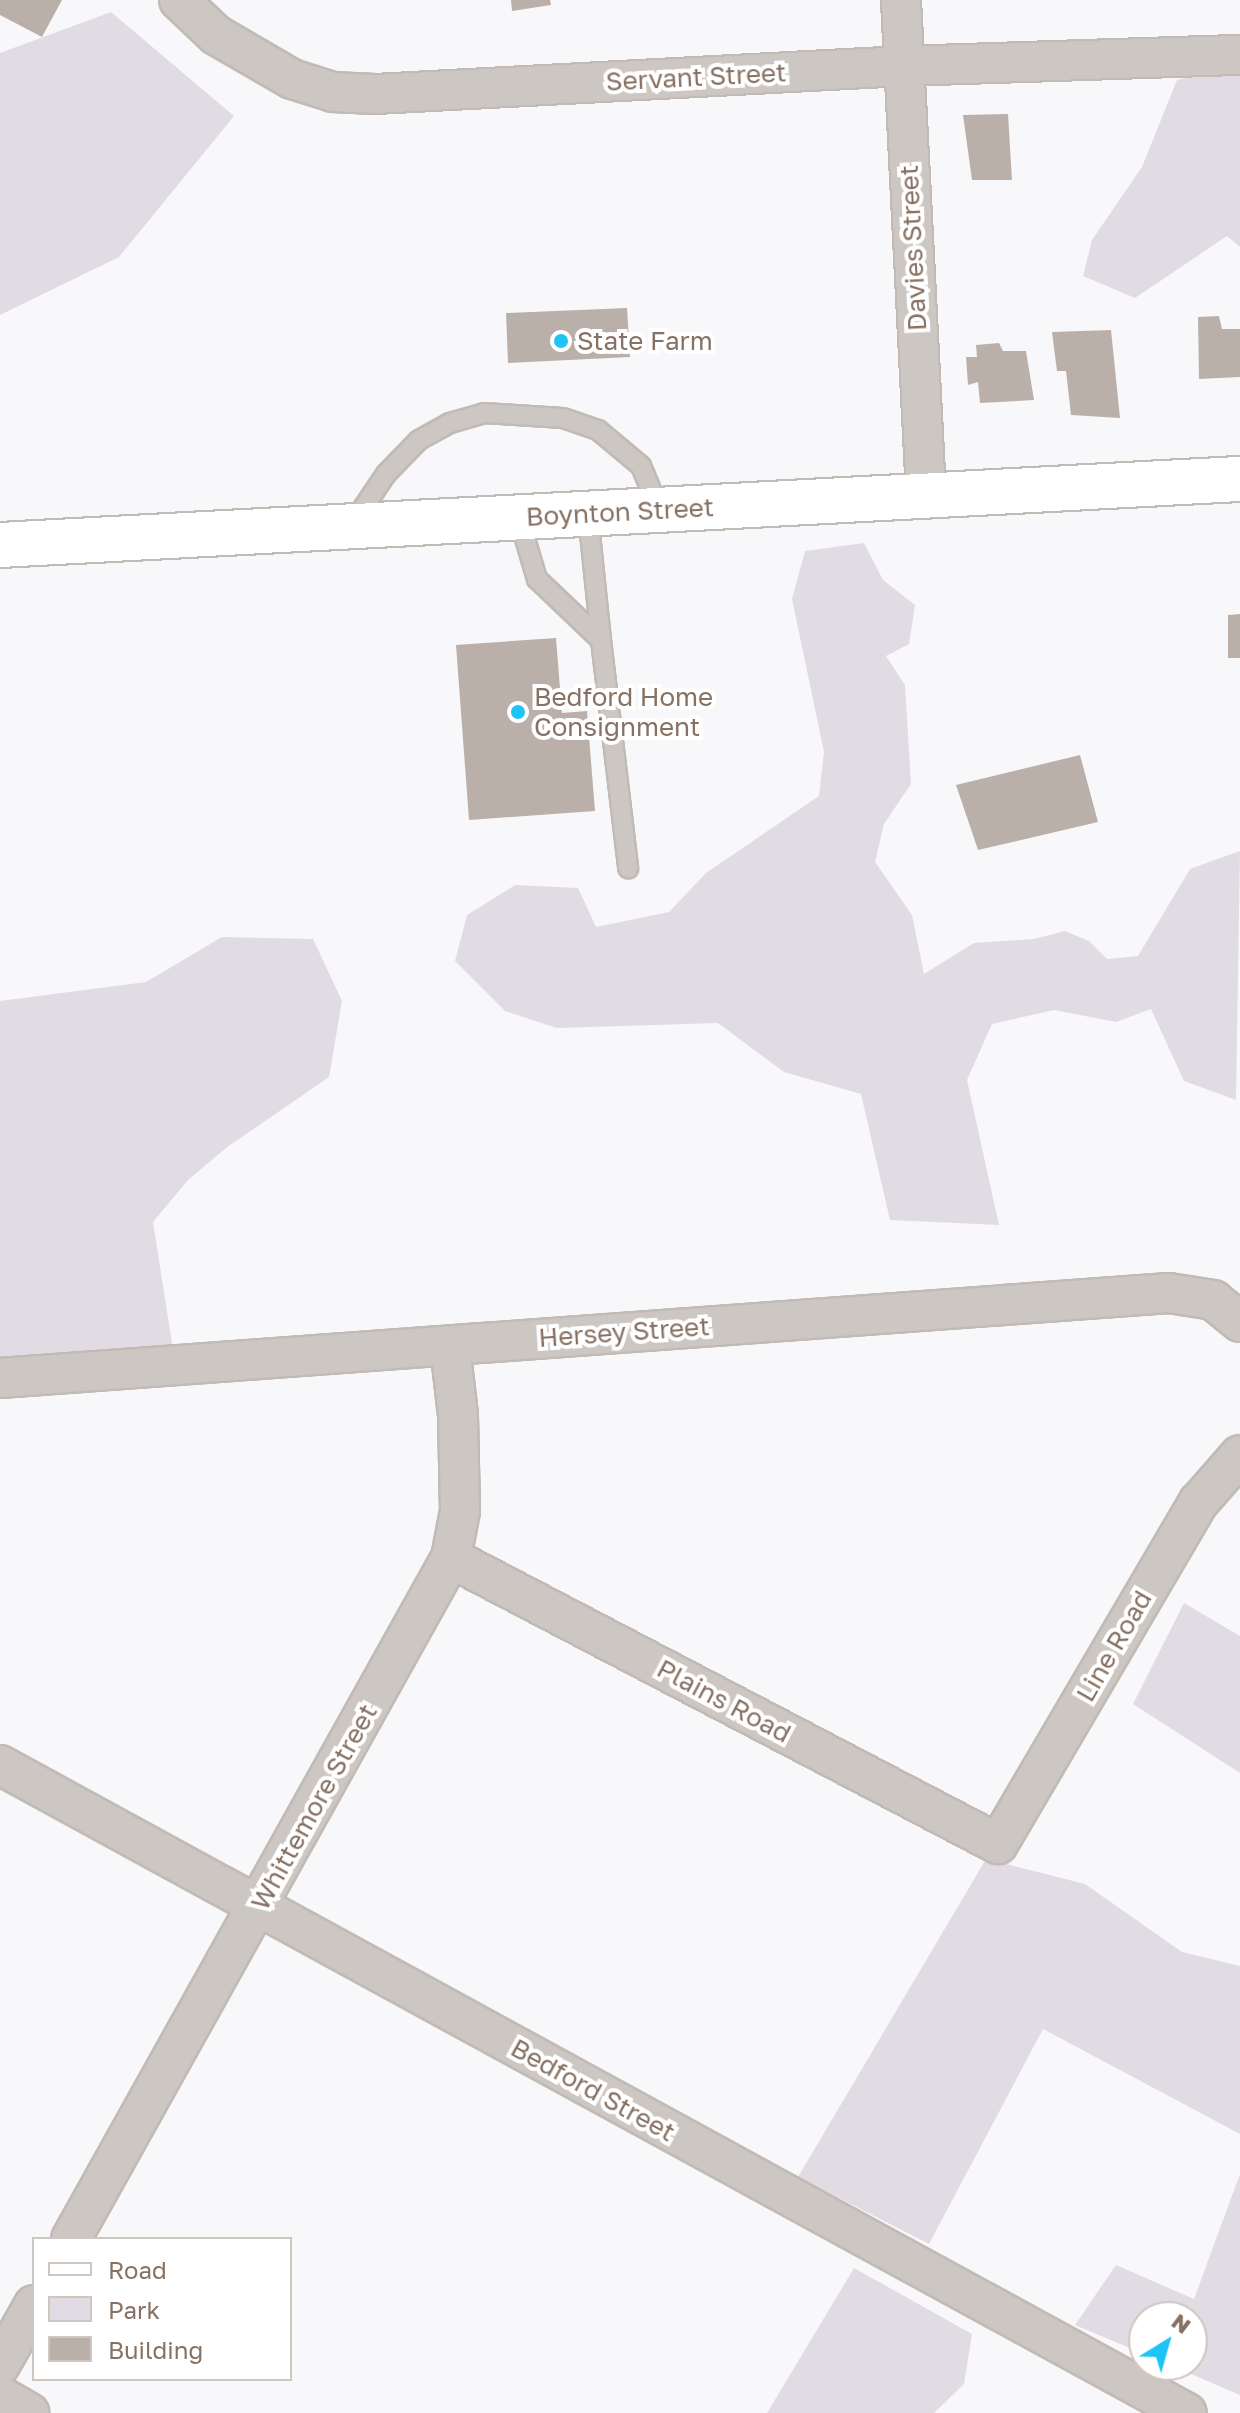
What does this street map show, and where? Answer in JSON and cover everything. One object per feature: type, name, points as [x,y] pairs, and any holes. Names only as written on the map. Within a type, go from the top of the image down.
[{"type":"street","name":"Servant Street","points":[[179,0],[216,35],[254,58],[333,92],[375,94],[904,66],[1240,55]]},
{"type":"street","name":"Davies Street","points":[[901,0],[926,496]]},
{"type":"street","name":"Boynton Street","points":[[0,545],[1240,479]]},
{"type":"street","name":"Hersey Street","points":[[0,1378],[1169,1293],[1213,1300],[1240,1322]]},
{"type":"street","name":"Whittemore Street","points":[[72,2237],[451,1558],[460,1511],[458,1415],[450,1347]]},
{"type":"street","name":"Line Road","points":[[998,1844],[1199,1502],[1240,1455]]},
{"type":"street","name":"Plains Road","points":[[451,1558],[998,1844]]},
{"type":"street","name":"Bedford Street","points":[[0,1765],[1187,2413]]},
{"type":"street","points":[[0,2365],[32,2309]]},
{"type":"street","points":[[0,2396],[30,2413]]},
{"type":"lane","points":[[349,528],[386,474],[419,440],[484,413],[527,412],[598,430],[641,466],[659,509]]},
{"type":"lane","points":[[588,514],[628,868]]},
{"type":"lane","points":[[519,518],[537,579],[601,640]]},
{"type":"green space","points":[[111,12],[234,116],[119,257],[0,315],[0,53]]},
{"type":"green space","points":[[1226,69],[1240,73],[1240,247],[1227,236],[1135,298],[1083,276],[1092,240],[1142,167],[1177,80]]},
{"type":"green space","points":[[864,543],[883,580],[915,605],[909,644],[886,656],[905,685],[911,784],[884,824],[875,862],[912,915],[924,974],[974,943],[1034,939],[1065,931],[1089,941],[1107,959],[1138,956],[1190,869],[1240,851],[1236,1100],[1184,1081],[1151,1009],[1116,1022],[1054,1010],[992,1024],[967,1080],[999,1225],[890,1220],[861,1094],[784,1072],[718,1023],[557,1028],[505,1011],[455,961],[467,915],[515,885],[578,888],[596,927],[669,912],[706,873],[819,796],[824,752],[792,599],[805,551]]},
{"type":"green space","points":[[222,937],[313,939],[342,1001],[329,1077],[226,1148],[188,1180],[153,1222],[173,1350],[0,1360],[0,1001],[146,982]]},
{"type":"green space","points":[[1184,1603],[1240,1636],[1240,1773],[1133,1704]]},
{"type":"green space","points":[[986,1859],[1085,1884],[1182,1952],[1240,1966],[1240,2134],[1043,2029],[929,2244],[798,2177]]},
{"type":"green space","points":[[1240,2174],[1240,2395],[1207,2381],[1208,2301],[1128,2301],[1128,2347],[1075,2325],[1116,2265],[1194,2299]]},
{"type":"green space","points":[[854,2268],[972,2334],[964,2384],[934,2413],[767,2413]]},
{"type":"building","points":[[0,0],[62,0],[42,37],[0,15]]},
{"type":"building","points":[[511,0],[550,0],[551,5],[512,11]]},
{"type":"building","points":[[1008,114],[1012,180],[972,180],[963,115]]},
{"type":"building","points":[[627,308],[630,357],[508,363],[506,313]]},
{"type":"building","points":[[1219,316],[1222,329],[1240,329],[1240,377],[1199,379],[1198,317]]},
{"type":"building","points":[[1111,330],[1120,418],[1071,415],[1066,371],[1057,371],[1052,332]]},
{"type":"building","points":[[999,343],[1003,351],[1026,351],[1034,400],[980,403],[978,382],[968,385],[966,357],[977,357],[976,345]]},
{"type":"building","points":[[1240,614],[1240,658],[1228,658],[1228,615]]},
{"type":"building","points":[[556,638],[562,713],[587,711],[595,811],[469,820],[456,645]]},
{"type":"building","points":[[1080,755],[1098,822],[978,850],[956,785]]},
{"type":"place","name":"State Farm","points":[[561,341]]},
{"type":"place","name":"Bedford Home Consignment","points":[[518,712]]}]
